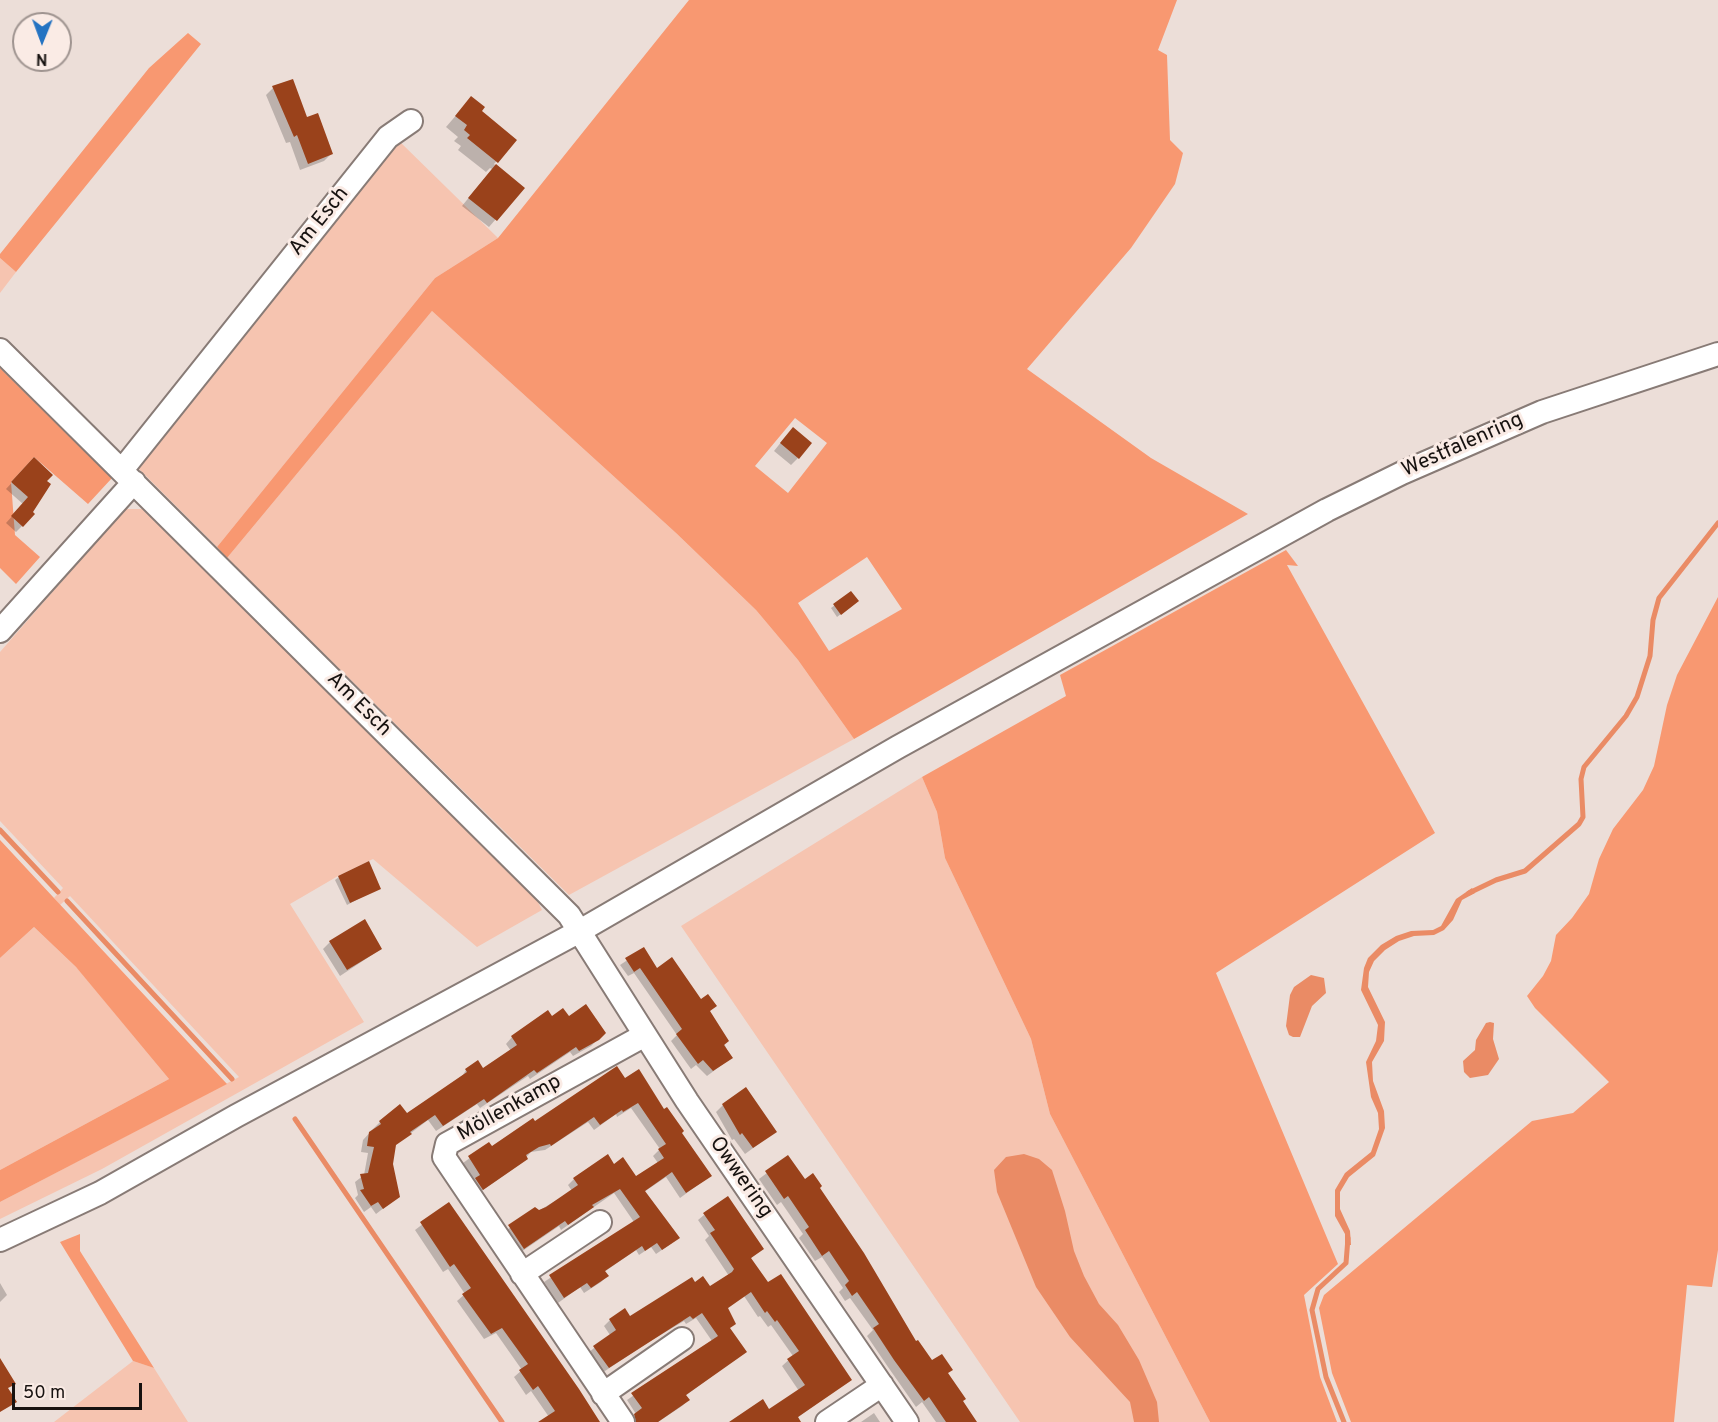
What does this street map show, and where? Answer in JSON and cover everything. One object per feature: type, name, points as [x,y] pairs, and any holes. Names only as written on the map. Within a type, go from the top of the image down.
[{"type":"street","name":"Am Esch","points":[[0,631],[128,476],[388,137],[411,121]]},
{"type":"street","name":"Am Esch","points":[[0,350],[569,915],[578,932]]},
{"type":"street","name":"Westfalenring","points":[[0,1240],[99,1193],[236,1116],[578,932],[888,753],[1336,505],[1473,440],[1622,384],[1718,354]]},
{"type":"street","name":"Owwering","points":[[578,932],[687,1101],[907,1422]]},
{"type":"street","name":"Möllenkamp","points":[[623,1422],[444,1158],[447,1144],[645,1035]]},
{"type":"street","points":[[522,1274],[600,1222]]},
{"type":"street","points":[[603,1394],[682,1339]]},
{"type":"street","points":[[827,1422],[882,1385]]},
{"type":"shaded area","points":[[689,0],[1177,0],[1158,50],[1167,55],[1170,140],[1183,153],[1175,184],[1131,248],[1027,369],[1151,458],[1248,514],[854,739],[798,660],[756,610],[676,533],[432,311],[227,558],[217,547],[435,278],[498,238]],"holes":[[[795,418],[827,443],[788,493],[755,466]],[[867,557],[902,609],[829,651],[798,603]]]},
{"type":"shaded area","points":[[188,33],[201,44],[16,272],[0,258],[0,254],[149,68]]},
{"type":"shaded area","points":[[396,138],[498,238],[435,278],[217,547],[134,464]]},
{"type":"shaded area","points":[[0,258],[16,272],[0,293]]},
{"type":"shaded area","points":[[432,311],[676,533],[756,610],[798,660],[854,739],[569,895],[227,558]]},
{"type":"shaded area","points":[[0,368],[112,478],[88,504],[34,457],[11,482],[15,535],[40,557],[16,584],[0,568]]},
{"type":"shaded area","points":[[125,509],[142,509],[536,898],[542,910],[477,947],[373,859],[338,876],[290,904],[364,1022],[102,1169],[0,1219],[0,1202],[239,1077],[70,896],[60,905],[54,898],[63,888],[0,821],[0,652]]},
{"type":"shaded area","points":[[1286,550],[1298,566],[1287,565],[1435,833],[1216,973],[1338,1264],[1304,1295],[1320,1377],[1337,1422],[1210,1422],[1050,1114],[1031,1039],[945,858],[937,812],[922,777],[1066,696],[1060,675]]},
{"type":"shaded area","points":[[1718,597],[1718,1250],[1712,1287],[1687,1285],[1674,1422],[1351,1422],[1332,1373],[1319,1308],[1324,1295],[1532,1121],[1573,1113],[1609,1082],[1535,1008],[1527,996],[1543,976],[1551,961],[1556,935],[1572,918],[1589,894],[1599,859],[1613,829],[1643,790],[1654,766],[1667,705],[1677,675]]},
{"type":"shaded area","points":[[922,777],[937,812],[945,858],[1031,1039],[1050,1114],[1210,1422],[1020,1422],[681,926]]},
{"type":"shaded area","points":[[0,840],[227,1084],[0,1202],[0,1170],[169,1079],[76,967],[34,927],[0,958]]},
{"type":"shaded area","points":[[1472,888],[1475,893],[1462,900],[1453,920],[1444,930],[1434,935],[1414,936],[1399,941],[1374,961],[1369,972],[1368,987],[1385,1022],[1384,1041],[1372,1062],[1373,1081],[1384,1111],[1385,1128],[1375,1156],[1349,1177],[1340,1192],[1340,1209],[1350,1231],[1351,1245],[1345,1245],[1345,1234],[1335,1216],[1335,1190],[1345,1173],[1371,1152],[1379,1129],[1378,1113],[1371,1097],[1366,1062],[1376,1041],[1378,1025],[1361,990],[1364,968],[1368,958],[1381,945],[1396,936],[1411,931],[1433,930],[1441,926],[1456,899]]},
{"type":"shaded area","points":[[34,927],[78,969],[169,1079],[0,1170],[0,958]]},
{"type":"shaded area","points":[[1311,975],[1324,978],[1326,993],[1312,1006],[1300,1037],[1293,1037],[1289,1035],[1286,1026],[1290,995],[1294,987]]},
{"type":"shaded area","points":[[1486,1023],[1494,1023],[1493,1039],[1499,1059],[1488,1075],[1470,1078],[1464,1072],[1463,1061],[1475,1050],[1476,1040]]},
{"type":"shaded area","points":[[1024,1154],[1039,1159],[1052,1170],[1074,1251],[1084,1276],[1099,1304],[1118,1325],[1139,1360],[1157,1402],[1159,1422],[1134,1422],[1130,1402],[1070,1337],[1036,1287],[997,1192],[994,1170],[1006,1157]]},
{"type":"shaded area","points":[[80,1234],[80,1251],[154,1368],[133,1361],[60,1242]]},
{"type":"shaded area","points":[[133,1361],[154,1368],[188,1422],[54,1422]]},
{"type":"building","points":[[293,79],[307,117],[318,113],[333,154],[308,164],[297,135],[294,137],[272,86]]},
{"type":"building","points":[[471,96],[485,107],[482,111],[517,140],[498,163],[467,138],[470,135],[464,130],[467,125],[455,116]]},
{"type":"building","points":[[496,164],[525,188],[497,221],[468,198]]},
{"type":"building","points":[[793,427],[812,443],[799,459],[780,443]]},
{"type":"building","points":[[34,457],[53,475],[47,481],[51,484],[33,512],[35,514],[23,527],[11,516],[28,497],[11,482]]},
{"type":"building","points":[[851,591],[859,601],[841,615],[833,604]]},
{"type":"building","points":[[369,861],[381,889],[350,903],[338,876]]},
{"type":"building","points":[[365,919],[382,949],[347,970],[329,941]]},
{"type":"building","points":[[644,947],[657,968],[672,957],[701,999],[708,994],[717,1006],[710,1011],[729,1041],[724,1045],[733,1058],[713,1071],[703,1060],[698,1064],[676,1034],[682,1029],[640,968],[634,972],[625,958]]},
{"type":"building","points":[[586,1004],[606,1033],[599,1040],[579,1051],[576,1047],[537,1073],[534,1070],[487,1103],[484,1099],[443,1126],[435,1115],[410,1132],[412,1134],[396,1145],[393,1164],[400,1197],[383,1209],[378,1202],[371,1206],[360,1190],[364,1189],[360,1174],[368,1173],[374,1147],[367,1146],[369,1132],[381,1124],[379,1121],[400,1104],[407,1113],[467,1072],[465,1069],[478,1060],[483,1068],[517,1045],[511,1036],[548,1010],[552,1016],[563,1008],[569,1016]]},
{"type":"building","points":[[617,1066],[625,1078],[639,1069],[664,1109],[667,1107],[684,1131],[682,1133],[712,1176],[686,1193],[672,1172],[645,1191],[680,1238],[662,1250],[657,1243],[645,1251],[642,1246],[605,1271],[609,1276],[591,1288],[587,1283],[564,1298],[549,1275],[640,1217],[620,1189],[592,1205],[594,1207],[568,1225],[565,1221],[524,1249],[508,1225],[535,1207],[539,1210],[546,1207],[578,1185],[573,1178],[608,1154],[614,1164],[623,1157],[636,1176],[664,1158],[658,1149],[666,1144],[638,1103],[623,1112],[622,1110],[600,1125],[594,1117],[551,1146],[550,1144],[539,1147],[526,1155],[528,1159],[483,1190],[475,1178],[480,1175],[468,1156],[489,1142],[492,1146],[533,1118],[535,1121]]},
{"type":"building","points":[[746,1087],[777,1132],[753,1148],[742,1133],[740,1135],[722,1104]]},
{"type":"building","points":[[788,1155],[805,1179],[813,1173],[822,1186],[820,1188],[864,1253],[916,1341],[918,1340],[932,1360],[942,1354],[953,1370],[948,1373],[966,1399],[963,1401],[977,1422],[946,1422],[929,1397],[924,1401],[894,1360],[873,1328],[879,1324],[857,1292],[852,1296],[845,1285],[849,1281],[829,1251],[822,1256],[805,1230],[809,1227],[788,1196],[784,1199],[765,1171]]},
{"type":"building","points":[[728,1196],[764,1249],[751,1258],[768,1282],[781,1274],[852,1380],[798,1417],[801,1422],[729,1422],[763,1399],[769,1409],[805,1385],[787,1359],[799,1351],[777,1320],[775,1322],[767,1311],[765,1313],[751,1292],[728,1308],[736,1324],[730,1328],[747,1352],[686,1395],[690,1400],[658,1422],[636,1422],[634,1414],[642,1408],[631,1393],[718,1336],[702,1313],[693,1319],[690,1316],[609,1368],[593,1346],[616,1330],[609,1319],[625,1308],[630,1316],[692,1277],[695,1282],[703,1276],[710,1286],[732,1272],[734,1269],[710,1233],[715,1230],[703,1213]]},
{"type":"building","points":[[449,1202],[600,1422],[538,1422],[555,1411],[538,1386],[533,1390],[519,1370],[528,1364],[502,1328],[491,1334],[462,1294],[471,1288],[454,1264],[450,1267],[420,1222]]},
{"type":"building","points":[[0,1358],[16,1384],[8,1388],[17,1402],[0,1412]]},
{"type":"waterway","points":[[1469,893],[1496,880],[1525,871],[1579,824],[1583,817],[1581,779],[1584,767],[1626,716],[1637,697],[1650,656],[1653,620],[1659,598],[1718,523]]},
{"type":"waterway","points":[[0,830],[58,892]]},
{"type":"waterway","points":[[67,901],[232,1079]]},
{"type":"waterway","points":[[295,1119],[502,1422]]},
{"type":"waterway","points":[[1344,1422],[1326,1377],[1312,1310],[1318,1289],[1346,1263],[1348,1238]]}]
